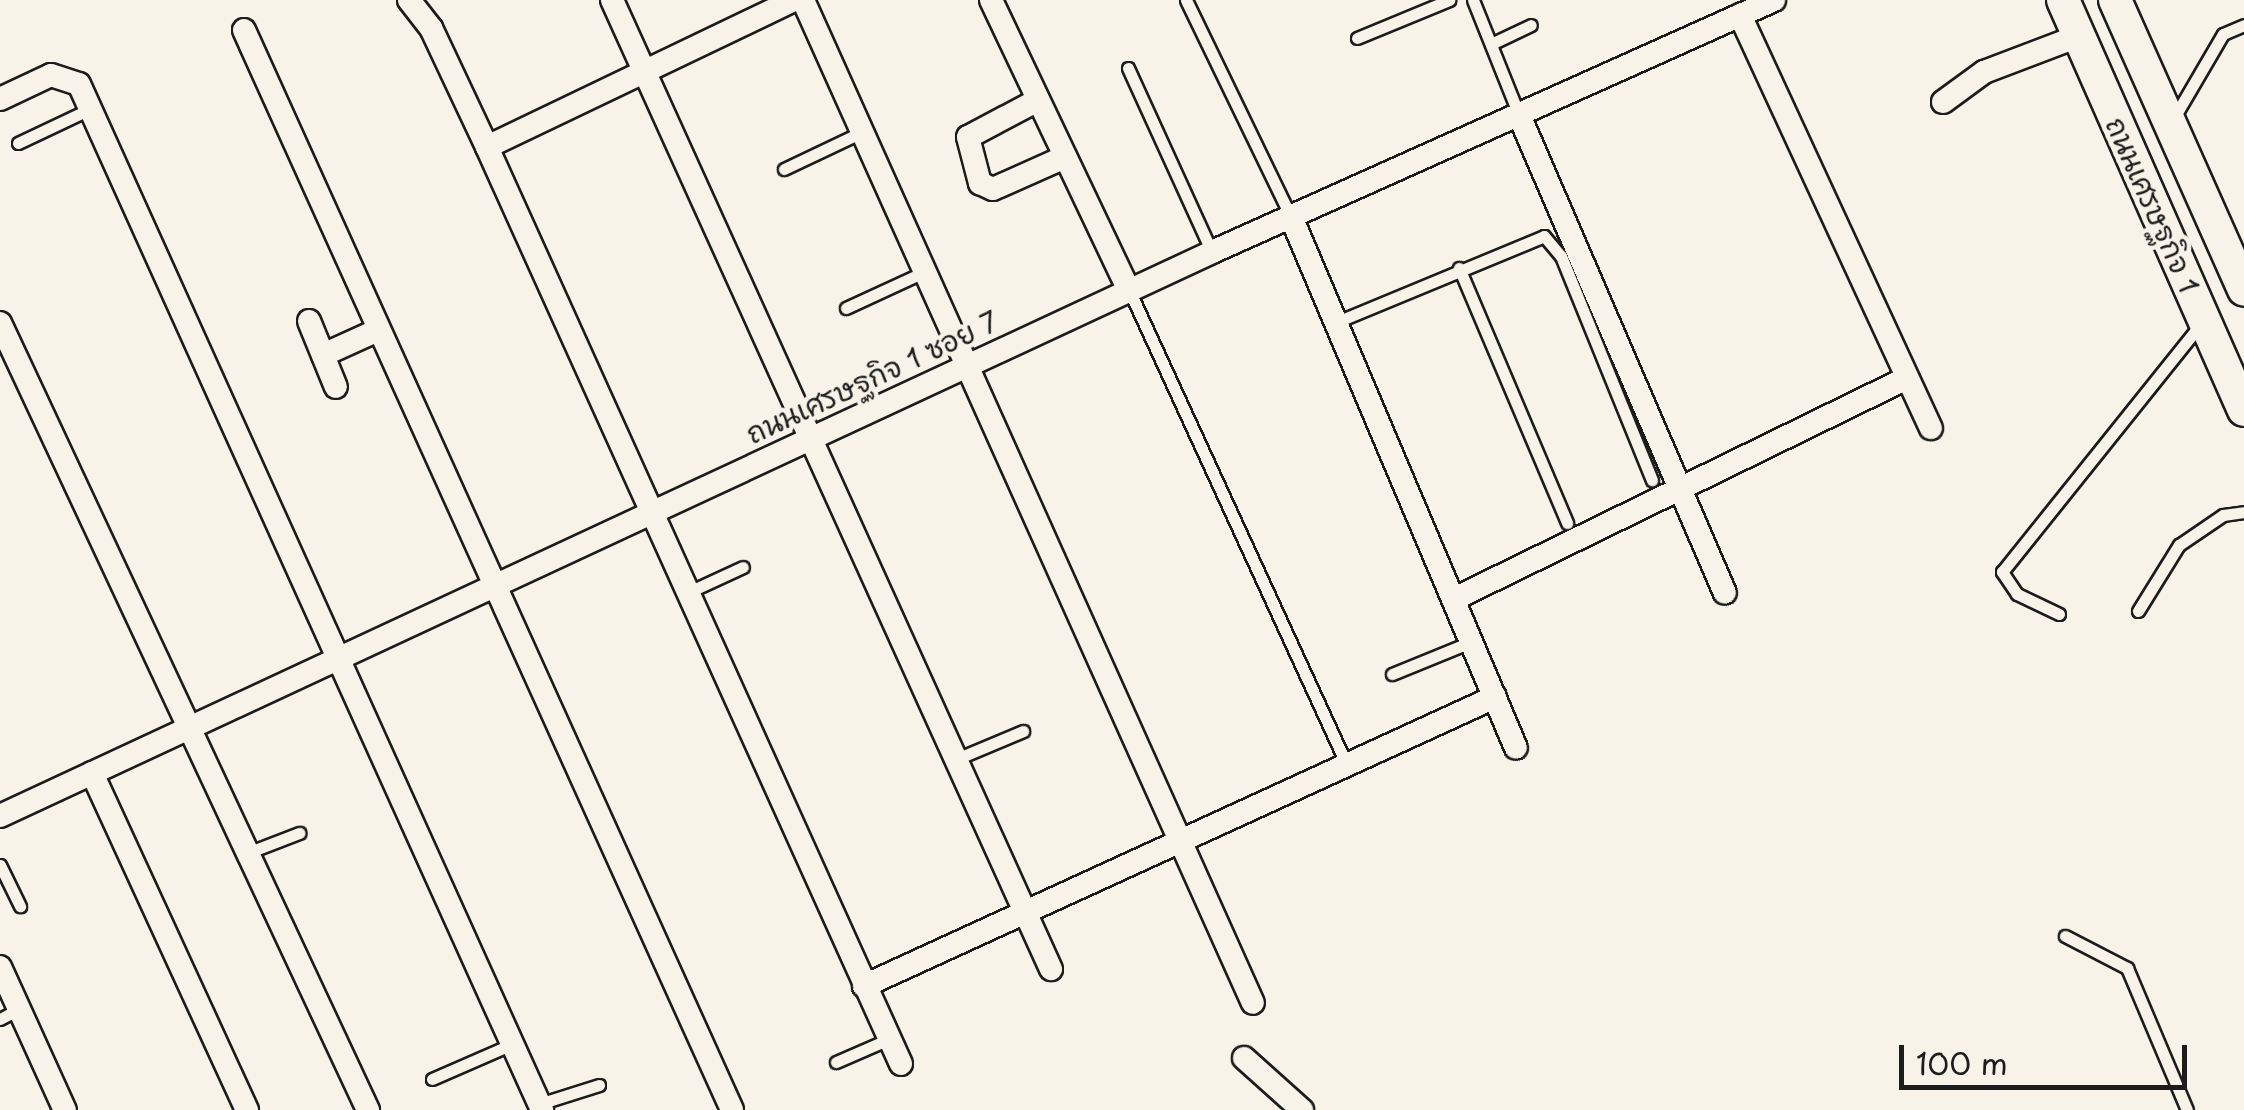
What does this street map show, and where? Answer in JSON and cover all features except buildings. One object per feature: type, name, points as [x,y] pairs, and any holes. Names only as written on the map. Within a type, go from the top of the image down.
[{"type":"main road","name":"ถนนเศรษฐกิจ 1","points":[[2063,0],[2244,410]]},
{"type":"main road","name":"ถนนเศรษฐกิจ 1","points":[[2116,0],[2244,290]]},
{"type":"street","points":[[408,0],[431,28],[487,147],[691,591],[900,1064]]},
{"type":"street","points":[[612,0],[808,441],[1050,969]]},
{"type":"street","points":[[487,147],[643,68],[794,0]]},
{"type":"street","points":[[803,0],[1174,839],[1253,1003]]},
{"type":"street","points":[[991,0],[1129,290]]},
{"type":"street","name":"ถนนเศรษฐกิจ 1 ซอย 7","points":[[0,816],[1129,290],[1519,114],[1737,8],[1774,0]]},
{"type":"street","points":[[1737,8],[1931,428]]},
{"type":"street","points":[[244,30],[732,1110]]},
{"type":"street","points":[[1944,102],[1984,72],[2079,36]]},
{"type":"street","points":[[0,99],[62,73],[78,84],[342,656],[541,1107]]},
{"type":"street","points":[[1038,100],[968,138],[980,183],[994,189],[1065,157]]},
{"type":"street","points":[[1519,114],[1725,594]]},
{"type":"street","points":[[1292,219],[1339,321],[1516,748]]},
{"type":"street","points":[[309,321],[336,387]]},
{"type":"street","points":[[0,323],[192,726],[368,1110]]},
{"type":"street","points":[[323,355],[378,330]]},
{"type":"street","points":[[1454,600],[1682,493],[1907,378]]},
{"type":"street","points":[[864,986],[1344,761],[1494,698]]},
{"type":"street","points":[[92,772],[247,1110]]},
{"type":"street","points":[[0,967],[10,1014],[65,1110]]},
{"type":"street","points":[[1244,1058],[1302,1110]]},
{"type":"lane","points":[[1186,0],[1292,219]]},
{"type":"lane","points":[[1357,38],[1449,0]]},
{"type":"lane","points":[[1473,0],[1519,114]]},
{"type":"lane","points":[[1491,44],[1530,25]]},
{"type":"lane","points":[[2170,124],[2223,34],[2244,25]]},
{"type":"lane","points":[[1128,68],[1212,252]]},
{"type":"lane","points":[[18,143],[90,109]]},
{"type":"lane","points":[[784,169],[862,132]]},
{"type":"lane","points":[[1339,321],[1529,236],[1552,243],[1652,480]]},
{"type":"lane","points":[[1459,268],[1568,523]]},
{"type":"lane","points":[[846,308],[924,272]]},
{"type":"lane","points":[[1129,290],[1344,761]]},
{"type":"lane","points":[[2058,614],[2017,594],[2002,572],[2204,320]]},
{"type":"lane","points":[[2138,611],[2179,545],[2223,514],[2244,512]]},
{"type":"lane","points":[[691,591],[743,567]]},
{"type":"lane","points":[[1392,674],[1472,642]]},
{"type":"lane","points":[[954,760],[1023,731]]},
{"type":"lane","points":[[250,852],[298,833]]},
{"type":"lane","points":[[0,865],[20,906]]},
{"type":"lane","points":[[2065,936],[2127,968],[2186,1110]]},
{"type":"lane","points":[[836,1062],[889,1039]]},
{"type":"lane","points":[[432,1080],[512,1044]]},
{"type":"lane","points":[[541,1107],[599,1085]]}]
